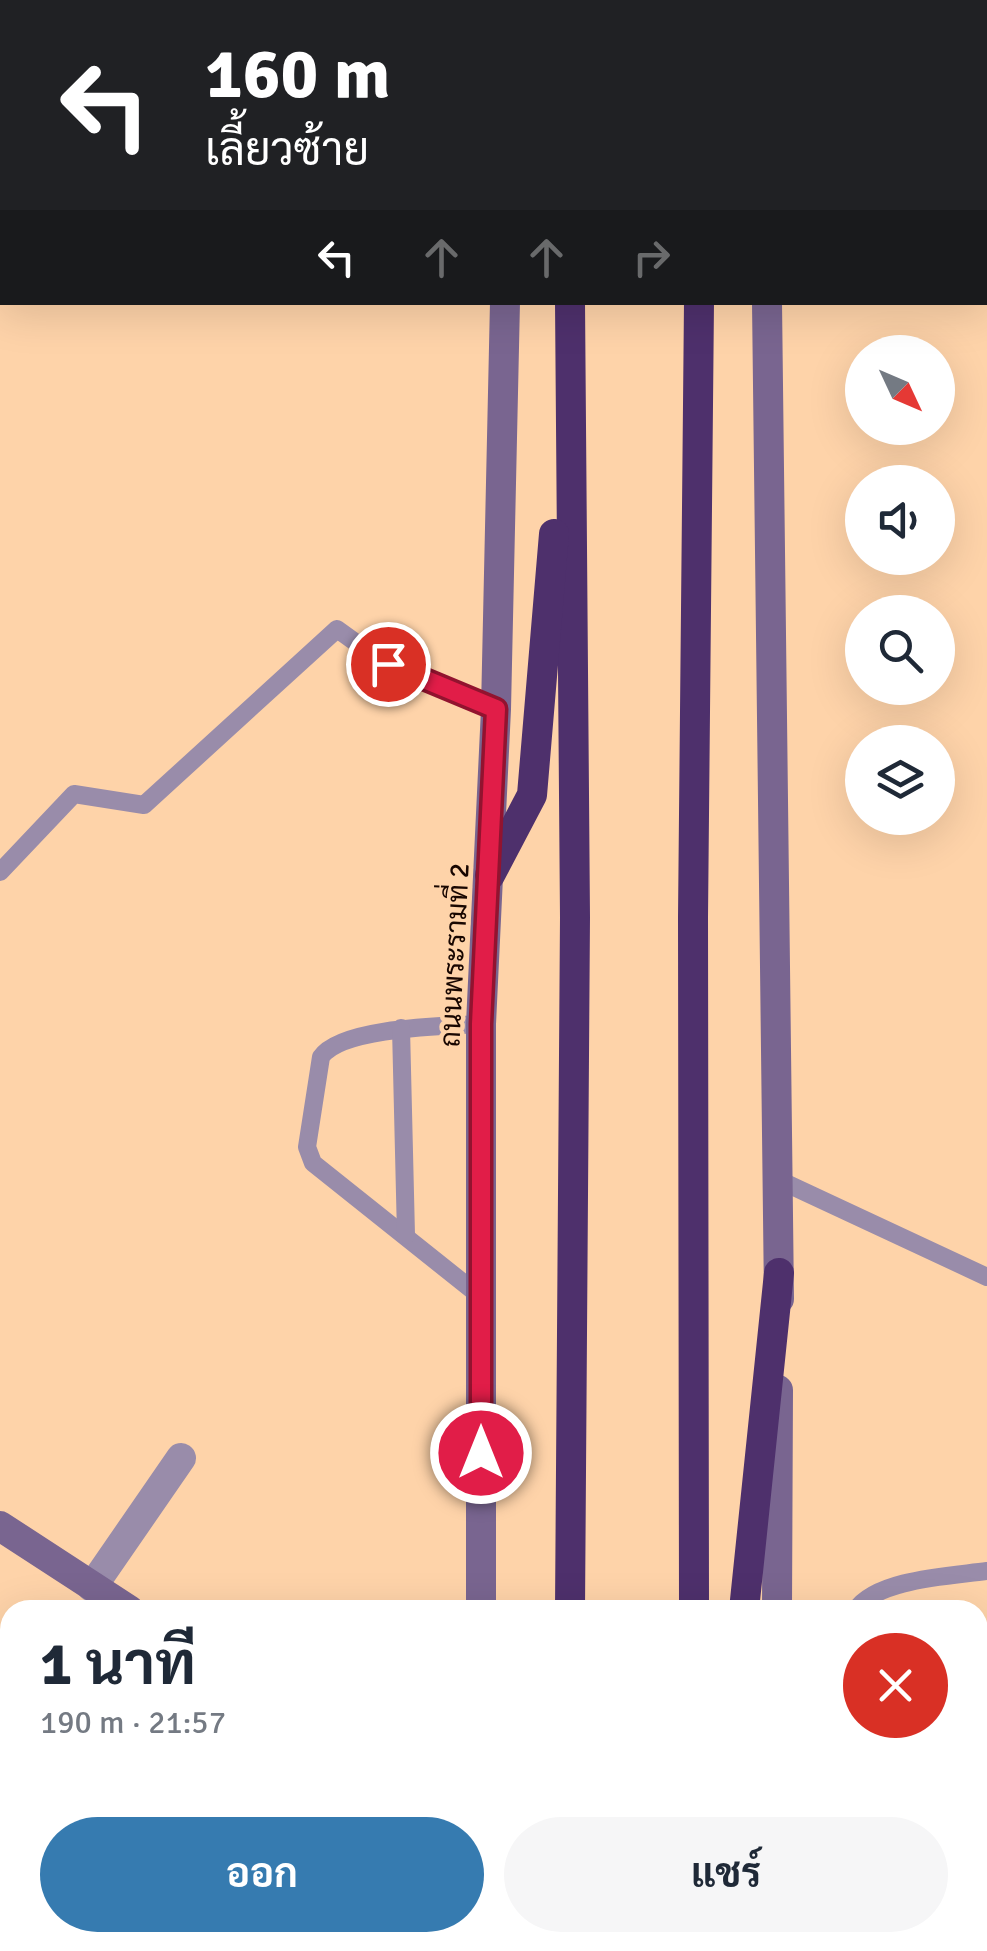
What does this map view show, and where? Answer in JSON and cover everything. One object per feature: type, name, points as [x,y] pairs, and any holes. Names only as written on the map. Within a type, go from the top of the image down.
[{"type":"highway","points":[[570,305],[576,917],[570,1600]]},
{"type":"highway","points":[[694,1600],[692,917],[699,305]]},
{"type":"highway","points":[[490,875],[532,795],[569,346]]},
{"type":"highway","points":[[745,1600],[779,1273]]},
{"type":"main road","name":"ถนนพระรามที่ 2","points":[[480,1600],[481,1024],[496,709],[504,305]]},
{"type":"main road","points":[[766,305],[779,1273],[777,1600]]},
{"type":"main road","points":[[766,338],[773,305]]},
{"type":"main road","points":[[0,1526],[113,1600]]},
{"type":"street","points":[[92,1587],[181,1458]]},
{"type":"lane","points":[[0,872],[74,794],[144,804],[337,629],[388,664],[496,709]]},
{"type":"lane","points":[[481,1024],[401,1028],[331,1046],[325,1051],[308,1147],[313,1163],[481,1297]]},
{"type":"lane","points":[[401,1028],[406,1235]]},
{"type":"lane","points":[[778,1179],[987,1278]]},
{"type":"lane","points":[[864,1600],[901,1584],[987,1571]]},
{"type":"route","points":[[388,664],[496,709],[481,1024],[481,1453]]}]
